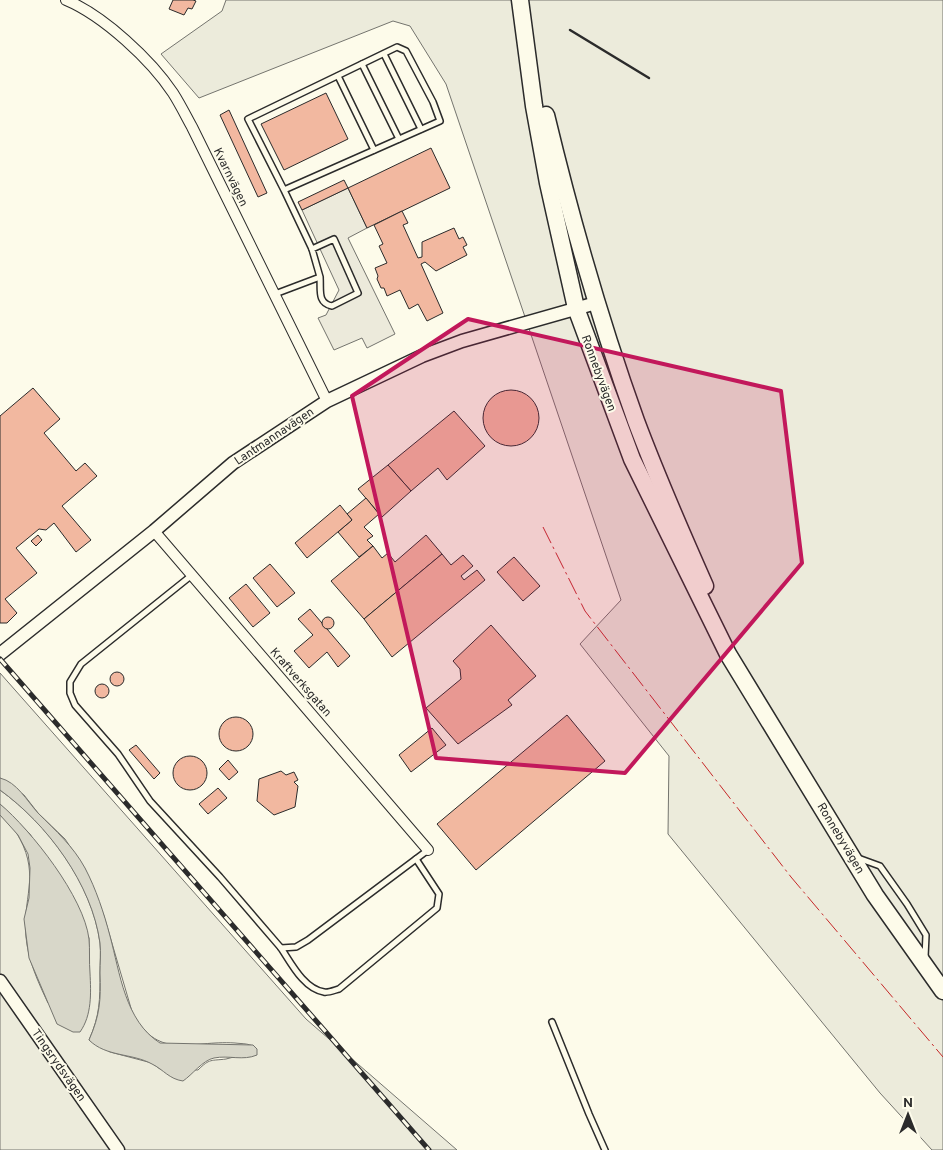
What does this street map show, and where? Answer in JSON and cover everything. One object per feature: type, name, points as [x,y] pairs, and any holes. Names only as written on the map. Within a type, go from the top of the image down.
[{"type":"main road","name":"Ronnebyvägen","points":[[520,0],[527,40],[569,212],[596,302],[637,422],[668,500],[736,651],[746,680]]},
{"type":"main road","name":"Ronnebyvägen","points":[[527,40],[534,106],[548,184],[576,308],[632,459],[707,615],[728,654],[746,680],[875,895],[943,991]]},
{"type":"street","name":"Kvarnvägen","points":[[66,0],[93,15],[136,51],[172,92],[192,127],[327,401]]},
{"type":"street","name":"Lantmannavägen","points":[[0,654],[154,531],[233,463],[327,401],[422,356],[462,341],[596,302]]},
{"type":"street","name":"Kraftverksgatan","points":[[154,531],[428,850]]},
{"type":"street","name":"Tingsrydsvägen","points":[[0,981],[118,1150]]},
{"type":"lane","points":[[284,190],[440,121],[433,102],[406,51],[397,47],[248,119],[312,249],[320,277],[321,299],[326,305],[332,306],[358,293],[334,239],[312,249]]},
{"type":"lane","points":[[384,54],[421,129]]},
{"type":"lane","points":[[362,64],[399,139]]},
{"type":"lane","points":[[338,76],[374,150]]},
{"type":"lane","points":[[275,294],[320,277]]},
{"type":"lane","points":[[192,575],[81,664],[70,682],[70,693],[75,705],[118,754],[150,801],[220,877],[281,948],[299,974],[313,988],[325,993],[339,989],[437,908],[439,894],[416,859]]},
{"type":"lane","points":[[281,948],[296,947],[308,940],[428,850]]},
{"type":"lane","points":[[552,1022],[588,1114],[606,1150]]},
{"type":"highlighted area","points":[[468,319],[781,391],[802,563],[625,773],[436,758],[352,396]]},
{"type":"shaded area","points":[[226,0],[943,0],[943,1150],[932,1150],[880,1093],[668,834],[669,756],[580,644],[621,600],[446,84],[410,26],[393,21],[199,98],[161,54],[222,11]]},
{"type":"shaded area","points":[[348,188],[367,228],[348,238],[395,334],[367,348],[362,338],[334,350],[318,318],[326,315],[339,290],[302,210]]},
{"type":"shaded area","points":[[0,673],[306,1019],[457,1150],[0,1150],[0,815],[16,832],[26,853],[30,877],[25,923],[27,946],[34,971],[48,1003],[89,959],[89,938],[30,834],[0,804],[0,790],[34,820],[50,838],[65,857],[88,899],[100,943],[99,1007],[89,1040],[110,1052],[152,1063],[160,1069],[198,1070],[211,1061],[230,1058],[257,1049],[250,1045],[235,1043],[178,1045],[166,1043],[154,1038],[133,1015],[104,916],[85,869],[65,839],[38,813],[24,795],[0,778]]},
{"type":"shaded area","points":[[0,778],[12,783],[21,792],[38,813],[70,846],[85,868],[102,910],[131,1009],[148,1034],[160,1043],[253,1045],[257,1049],[257,1055],[246,1058],[220,1057],[210,1059],[183,1081],[174,1078],[156,1066],[136,1058],[103,1049],[89,1040],[96,1023],[100,999],[100,943],[88,899],[65,857],[50,838],[34,820],[0,790]]},
{"type":"shaded area","points":[[0,804],[26,830],[54,866],[67,885],[85,922],[89,939],[90,996],[89,1011],[80,1032],[73,1032],[57,1024],[29,958],[24,919],[29,898],[30,868],[28,854],[18,835],[0,815]]},
{"type":"building","points":[[173,0],[196,1],[192,9],[188,8],[184,15],[169,9]]},
{"type":"building","points":[[326,93],[348,139],[284,170],[261,124]]},
{"type":"building","points":[[229,110],[267,193],[258,197],[220,115]]},
{"type":"building","points":[[431,148],[450,188],[367,228],[348,188]]},
{"type":"building","points":[[344,180],[348,188],[302,210],[298,202]]},
{"type":"building","points":[[402,211],[408,223],[403,225],[418,258],[422,257],[422,242],[454,228],[459,239],[463,237],[467,245],[463,247],[467,255],[436,271],[425,262],[421,264],[443,313],[427,321],[418,304],[409,309],[400,290],[387,296],[377,279],[378,276],[375,268],[387,263],[379,246],[383,244],[374,225]]},
{"type":"building","points":[[33,388],[60,419],[44,433],[76,471],[85,463],[97,476],[62,506],[91,540],[76,552],[54,523],[46,530],[39,529],[16,548],[37,573],[5,599],[17,613],[7,623],[0,623],[0,416]]},
{"type":"building","points":[[511,390],[526,395],[534,403],[539,418],[534,433],[526,441],[511,446],[496,441],[488,433],[483,418],[488,403],[496,395]]},
{"type":"building","points":[[454,411],[485,446],[447,480],[438,468],[411,491],[388,465]]},
{"type":"building","points":[[388,465],[411,491],[382,517],[358,489]]},
{"type":"building","points":[[366,498],[379,514],[364,527],[373,536],[367,540],[373,546],[359,557],[338,532],[352,520],[347,514]]},
{"type":"building","points":[[340,505],[352,520],[307,558],[295,543]]},
{"type":"building","points":[[38,535],[42,540],[36,546],[31,541]]},
{"type":"building","points":[[426,535],[442,554],[364,619],[331,581],[373,546],[382,558],[388,553],[395,562]]},
{"type":"building","points":[[442,554],[451,565],[463,555],[473,566],[461,576],[464,580],[477,570],[485,580],[392,657],[364,619]]},
{"type":"building","points":[[514,557],[540,586],[523,601],[497,572]]},
{"type":"building","points":[[270,564],[295,593],[277,607],[253,578]]},
{"type":"building","points":[[246,584],[270,613],[253,627],[229,598]]},
{"type":"building","points":[[310,609],[350,656],[338,667],[327,652],[309,668],[294,651],[313,635],[298,619]]},
{"type":"building","points":[[328,617],[334,623],[328,629],[322,623]]},
{"type":"building","points":[[491,625],[536,676],[508,700],[512,705],[458,744],[426,708],[461,679],[460,669],[453,661]]},
{"type":"building","points":[[117,672],[122,674],[124,679],[122,684],[117,686],[112,684],[110,679],[112,674]]},
{"type":"building","points":[[102,684],[107,686],[109,691],[107,696],[102,698],[97,696],[95,691],[97,686]]},
{"type":"building","points":[[567,715],[605,761],[476,870],[437,824]]},
{"type":"building","points":[[236,717],[243,718],[248,722],[252,727],[252,741],[248,746],[243,750],[236,751],[229,750],[224,746],[220,741],[219,734],[220,727],[224,722],[229,718]]},
{"type":"building","points":[[432,728],[446,745],[411,772],[399,755]]},
{"type":"building","points":[[136,745],[160,773],[154,779],[129,750]]},
{"type":"building","points":[[190,756],[197,757],[202,761],[206,766],[206,780],[202,785],[197,789],[190,790],[183,789],[178,785],[174,780],[173,773],[174,766],[178,761],[183,757]]},
{"type":"building","points":[[228,760],[238,772],[229,780],[219,769]]},
{"type":"building","points":[[281,771],[286,775],[294,772],[298,780],[294,782],[298,786],[295,807],[274,815],[257,801],[259,779]]},
{"type":"building","points":[[218,788],[227,798],[208,814],[199,804]]},
{"type":"railway","points":[[0,659],[429,1150]]},
{"type":"wall","points":[[570,30],[649,78]]},
{"type":"power","points":[[543,527],[585,611],[791,877],[943,1057]]}]
